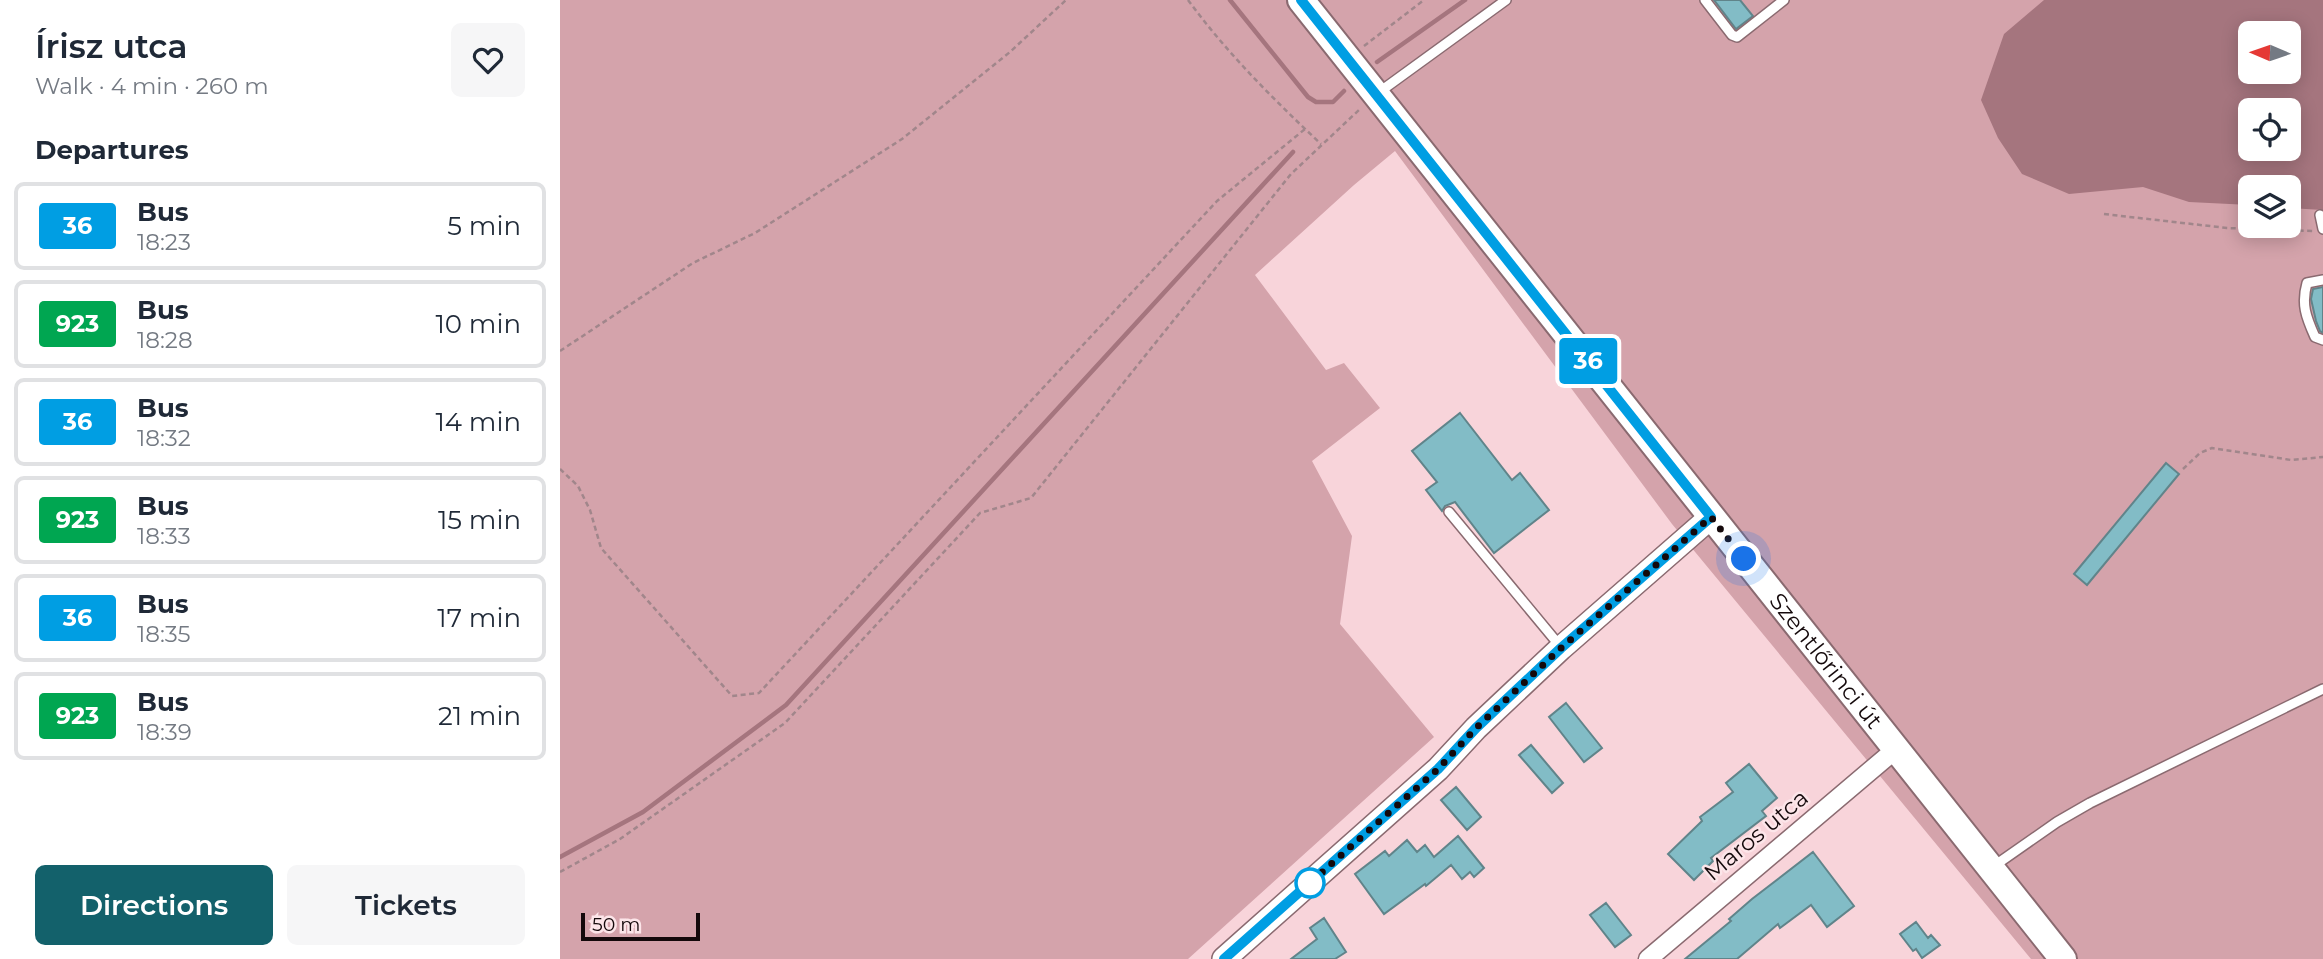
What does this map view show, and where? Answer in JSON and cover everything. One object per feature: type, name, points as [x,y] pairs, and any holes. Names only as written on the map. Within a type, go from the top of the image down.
[{"type":"main road","name":"Szentlőrinci út","points":[[1301,0],[1896,749],[2054,956]]},
{"type":"street","points":[[1224,959],[1438,769],[1476,728],[1561,648],[1711,517]]},
{"type":"street","name":"Maros utca","points":[[1648,959],[1896,749]]},
{"type":"lane","points":[[1377,94],[1506,0]]},
{"type":"lane","points":[[1705,0],[1732,35],[1737,37],[1784,0]]},
{"type":"lane","points":[[2320,215],[2323,230]]},
{"type":"lane","points":[[2323,280],[2307,283],[2303,298],[2305,315],[2315,337],[2323,340]]},
{"type":"lane","points":[[1449,512],[1561,648]]},
{"type":"lane","points":[[1990,869],[2057,822],[2090,803],[2323,689]]},
{"type":"path","points":[[560,351],[693,263],[755,233],[902,139],[1010,52],[1066,0]]},
{"type":"path","points":[[1188,0],[1207,26],[1266,91],[1321,144]]},
{"type":"path","points":[[1348,59],[1424,0]]},
{"type":"path","points":[[560,872],[620,839],[785,723],[980,513],[1031,498],[1291,174],[1377,94]]},
{"type":"path","points":[[560,469],[578,486],[590,510],[601,548],[697,657],[732,696],[759,693],[1217,201],[1305,129]]},
{"type":"path","points":[[2104,214],[2227,228],[2323,230]]},
{"type":"path","points":[[2183,469],[2200,453],[2212,448],[2291,460],[2323,457]]},
{"type":"shaded area","points":[[560,0],[2323,0],[2323,959],[2031,959],[1672,524],[1395,151],[1255,275],[1326,370],[1344,363],[1380,408],[1312,461],[1352,536],[1340,624],[1434,737],[1188,959],[560,959]]},
{"type":"shaded area","points":[[2044,0],[2323,0],[2323,210],[2301,209],[2301,175],[2238,175],[2238,204],[2189,202],[2143,187],[2069,194],[2022,174],[1998,138],[1981,100],[2004,34]]},
{"type":"building","points":[[1714,0],[1740,0],[1753,16],[1736,29]]},
{"type":"building","points":[[2323,287],[2323,333],[2316,321],[2311,299],[2313,289]]},
{"type":"building","points":[[1460,413],[1512,480],[1520,473],[1549,510],[1494,553],[1455,502],[1445,506],[1442,511],[1426,490],[1437,482],[1412,451]]},
{"type":"building","points":[[2166,463],[2179,474],[2087,585],[2074,574]]},
{"type":"building","points":[[1566,703],[1602,748],[1584,762],[1549,717]]},
{"type":"building","points":[[1531,745],[1563,783],[1552,793],[1519,755]]},
{"type":"building","points":[[1749,764],[1777,798],[1762,811],[1766,816],[1711,858],[1713,861],[1694,880],[1668,854],[1702,821],[1700,817],[1733,792],[1726,783]]},
{"type":"building","points":[[1456,787],[1481,817],[1467,830],[1441,800]]},
{"type":"building","points":[[1458,836],[1484,868],[1474,877],[1470,872],[1462,879],[1451,865],[1426,886],[1425,884],[1384,914],[1355,874],[1385,851],[1389,856],[1407,840],[1417,852],[1425,845],[1434,857]]},
{"type":"building","points":[[1813,852],[1854,906],[1827,927],[1811,905],[1780,928],[1778,924],[1737,959],[1685,959],[1731,921],[1729,919],[1752,899]]},
{"type":"building","points":[[1606,903],[1631,935],[1615,947],[1590,915]]},
{"type":"building","points":[[1324,918],[1346,952],[1335,959],[1291,959],[1317,939],[1310,928]]},
{"type":"building","points":[[1916,922],[1928,938],[1931,935],[1940,945],[1922,958],[1900,934]]},
{"type":"waterway","points":[[1230,0],[1308,97],[1316,102],[1333,102],[1344,91]]},
{"type":"waterway","points":[[1377,62],[1465,0]]},
{"type":"waterway","points":[[560,857],[643,812],[786,705],[1293,152]]},
{"type":"bus line","name":"36","points":[[1224,959],[1438,769],[1476,728],[1561,648],[1711,517],[1301,0]]},
{"type":"route","points":[[1310,883],[1302,890],[1438,769],[1476,728],[1561,648],[1711,517],[1744,559]]}]
